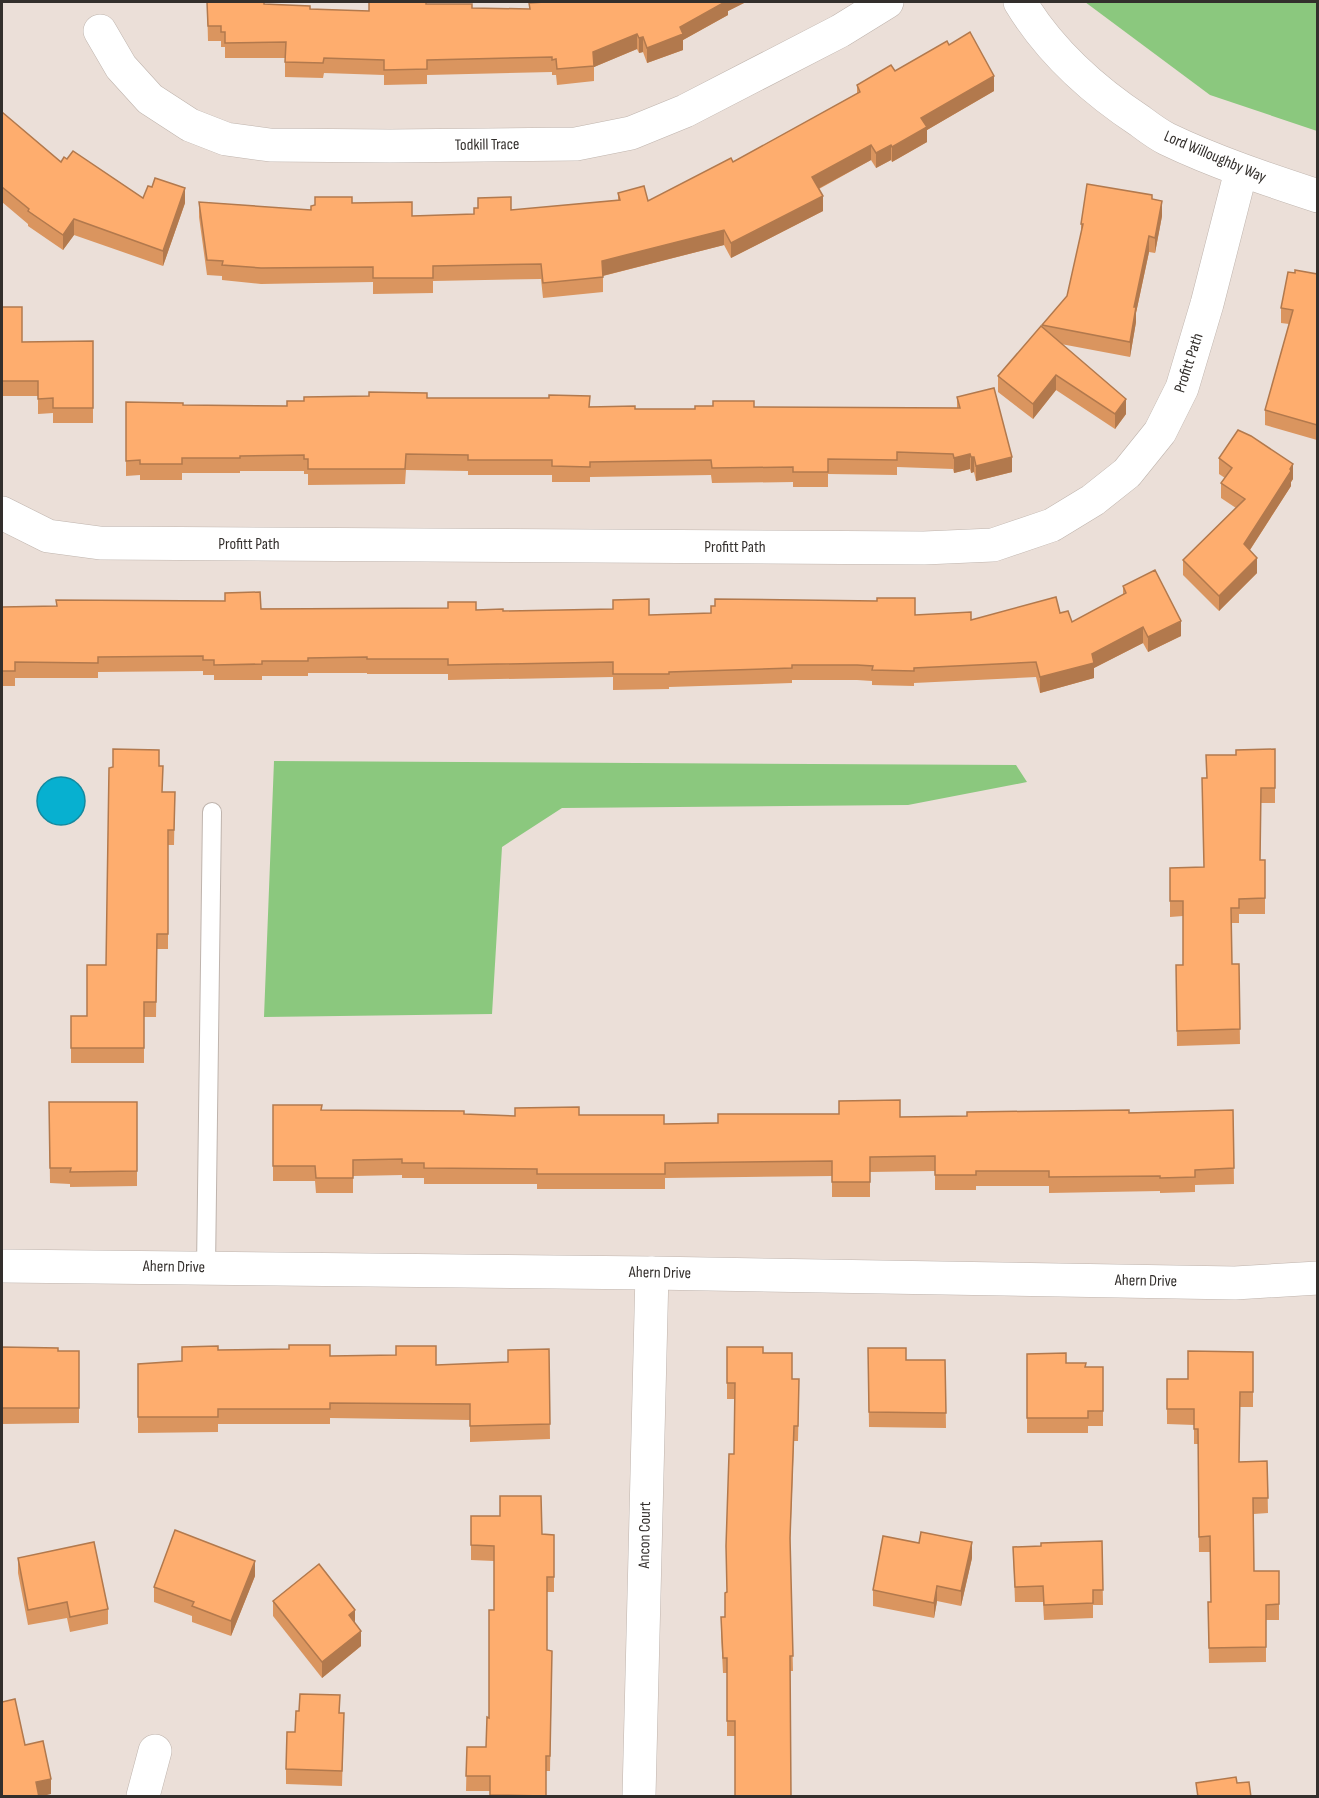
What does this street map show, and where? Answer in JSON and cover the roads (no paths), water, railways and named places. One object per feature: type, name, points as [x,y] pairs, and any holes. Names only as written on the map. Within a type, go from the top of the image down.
[{"type":"street","name":"Todkill Trace","points":[[100,31],[121,67],[150,99],[190,125],[226,139],[270,145],[576,144],[631,133],[685,111],[840,31],[887,2]]},
{"type":"street","name":"Lord Willoughby Way","points":[[1020,2],[1031,20],[1068,63],[1118,107],[1164,138],[1241,171],[1317,196]]},
{"type":"street","name":"Profitt Path","points":[[2,513],[48,536],[100,543],[912,548],[993,545],[1052,525],[1093,500],[1126,473],[1160,432],[1182,388],[1207,304],[1241,171]]},
{"type":"street","name":"Ahern Drive","points":[[2,1266],[652,1273],[1235,1283],[1317,1278]]},
{"type":"street","name":"Ancon Court","points":[[639,1797],[652,1273]]},
{"type":"street","points":[[142,1797],[155,1751]]},
{"type":"lane","points":[[206,1268],[212,812]]},
{"type":"water","points":[[61,777],[78,784],[85,801],[78,818],[61,825],[44,818],[37,801],[44,784]]}]
